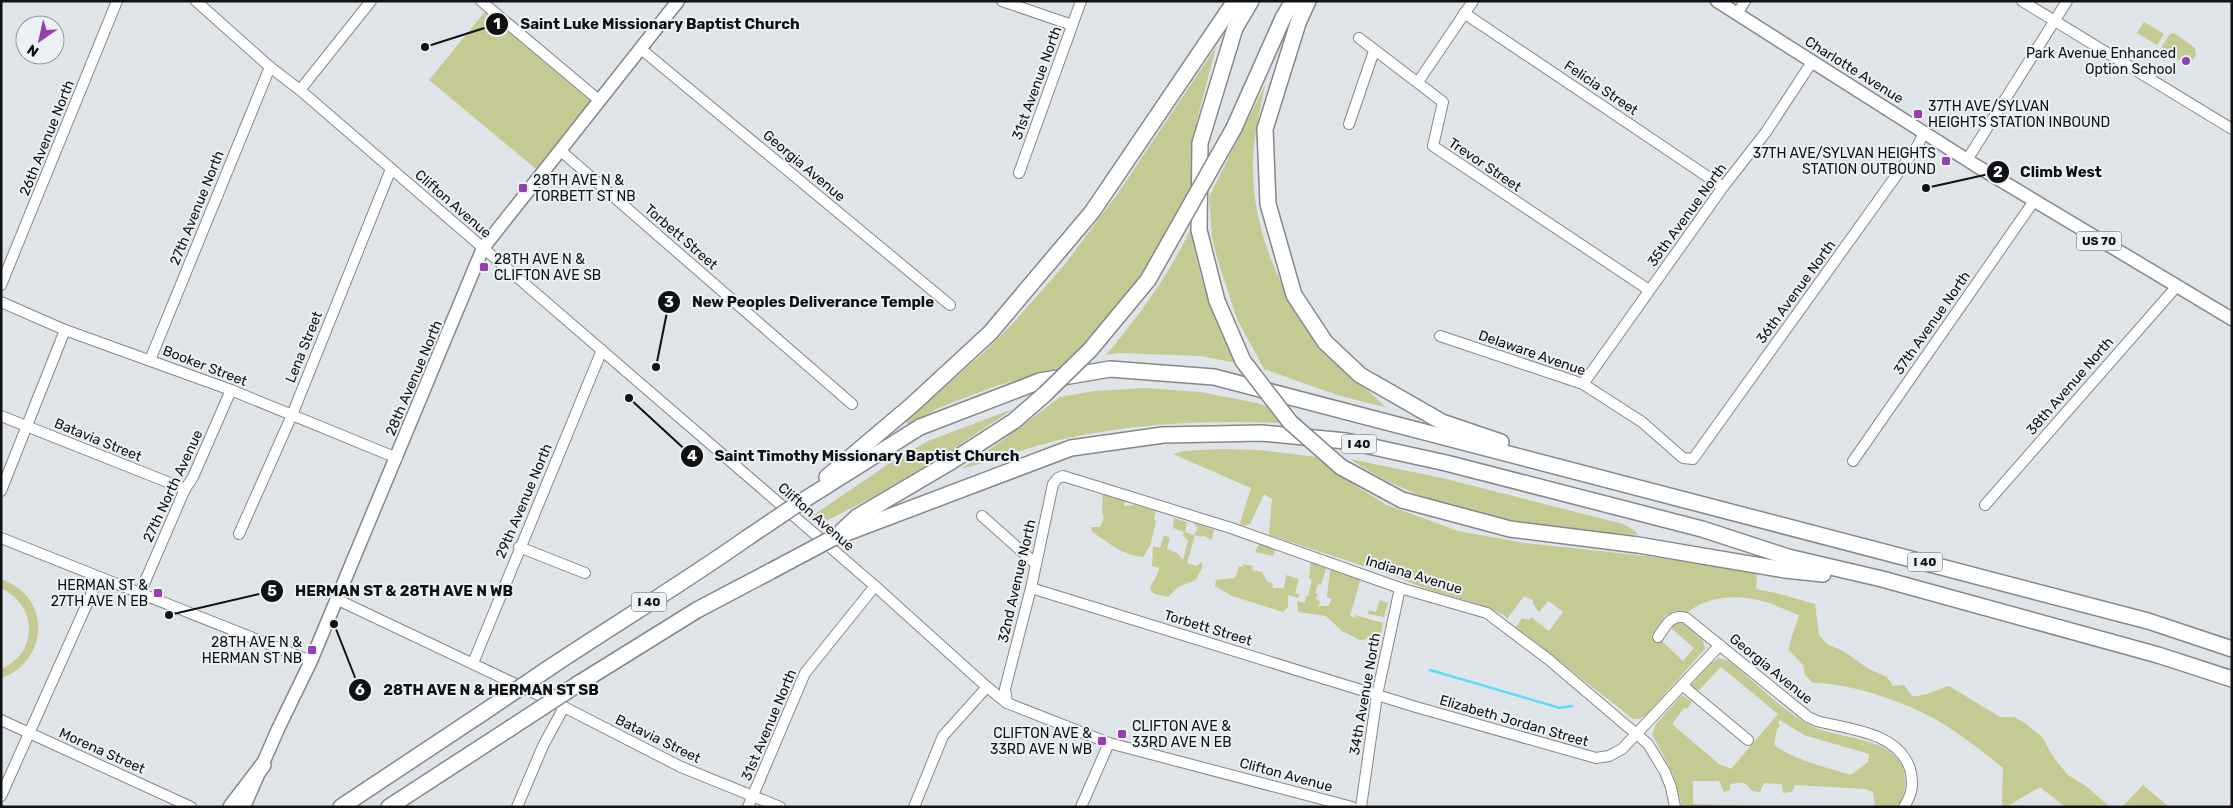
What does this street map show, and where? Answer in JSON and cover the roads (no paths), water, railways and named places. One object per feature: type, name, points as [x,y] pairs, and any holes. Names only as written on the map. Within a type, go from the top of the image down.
[{"type":"highway","points":[[796,505],[912,405],[990,333],[1092,212],[1236,1]]},
{"type":"highway","points":[[1251,1],[1235,28],[1200,143],[1199,230],[1217,301],[1243,361],[1290,422],[1342,467],[1402,500],[1510,529],[1638,545],[1785,570],[1882,580]]},
{"type":"highway","points":[[834,538],[857,517],[1014,421],[1090,350],[1148,280],[1234,128],[1283,18],[1293,1]]},
{"type":"highway","points":[[1308,1],[1298,23],[1265,128],[1268,204],[1294,295],[1325,342],[1360,375],[1442,422],[1616,482]]},
{"type":"highway","name":"I 40","points":[[340,807],[639,607],[676,587],[796,505],[920,427],[1040,381],[1110,369],[1214,377],[2148,621],[2232,650]]},
{"type":"highway","name":"I 40","points":[[389,807],[578,684],[697,610],[834,538],[1071,448],[1163,435],[1262,433],[1346,441],[1446,463],[1702,528],[1788,557],[1882,580],[2158,655],[2232,680]]},
{"type":"highway","points":[[231,807],[263,765]]},
{"type":"main road","name":"28th Avenue North","points":[[244,807],[311,661],[483,248],[678,1]]},
{"type":"main road","name":"Charlotte Avenue","points":[[1717,1],[1967,160],[2232,319]]},
{"type":"street","name":"26th Avenue North","points":[[1,285],[118,1]]},
{"type":"street","name":"Clifton Avenue","points":[[196,1],[270,67],[300,90],[875,586],[1007,703],[1109,743],[1352,807]]},
{"type":"street","points":[[300,90],[371,1]]},
{"type":"street","points":[[481,1],[600,101]]},
{"type":"street","points":[[1002,1],[1072,25]]},
{"type":"street","name":"31st Avenue North","points":[[1019,174],[1081,1]]},
{"type":"street","points":[[1418,82],[1474,1]]},
{"type":"street","points":[[1737,14],[1745,1]]},
{"type":"street","points":[[2022,1],[2232,129]]},
{"type":"street","points":[[1967,160],[2067,1]]},
{"type":"street","name":"Felicia Street","points":[[1464,13],[1723,186]]},
{"type":"street","name":"Trevor Street","points":[[1359,38],[1443,102],[1433,146],[1649,290]]},
{"type":"street","name":"Georgia Avenue","points":[[641,49],[950,305]]},
{"type":"street","points":[[1349,124],[1374,51]]},
{"type":"street","name":"35th Avenue North","points":[[1583,384],[1723,186],[1766,132],[1812,62]]},
{"type":"street","name":"27th Avenue North","points":[[150,360],[270,67]]},
{"type":"street","name":"36th Avenue North","points":[[1683,458],[1693,459],[1918,145],[1924,132]]},
{"type":"street","name":"Torbett Street","points":[[561,151],[852,404]]},
{"type":"street","name":"Lena Street","points":[[239,534],[292,415],[391,169]]},
{"type":"street","name":"37th Avenue North","points":[[1853,461],[2034,201]]},
{"type":"street","name":"38th Avenue North","points":[[1985,505],[2176,286]]},
{"type":"street","name":"Booker Street","points":[[1,302],[65,330],[231,390],[397,458]]},
{"type":"street","points":[[1,491],[65,330]]},
{"type":"street","name":"Delaware Avenue","points":[[1440,336],[1583,384],[1642,422],[1683,458]]},
{"type":"street","name":"29th Avenue North","points":[[473,663],[519,547],[602,350]]},
{"type":"street","name":"27th North Avenue","points":[[140,593],[231,390]]},
{"type":"street","name":"Batavia Street","points":[[1,416],[185,489]]},
{"type":"street","name":"32nd Avenue North","points":[[1007,703],[1005,689],[1031,588],[1053,484],[1058,478],[1070,478]]},
{"type":"street","name":"Indiana Avenue","points":[[1070,478],[1231,528],[1400,588],[1469,606],[1493,616],[1548,659],[1648,744],[1665,772],[1671,787],[1675,807]]},
{"type":"street","points":[[982,516],[1036,564]]},
{"type":"street","points":[[1,538],[311,661]]},
{"type":"street","points":[[519,547],[585,573]]},
{"type":"street","points":[[1,796],[99,577]]},
{"type":"street","name":"31st Avenue North","points":[[748,807],[805,673],[875,586]]},
{"type":"street","name":"Torbett Street","points":[[1031,588],[1377,694]]},
{"type":"street","name":"34th Avenue North","points":[[1361,807],[1377,694],[1400,588]]},
{"type":"street","name":"Batavia Street","points":[[336,600],[564,707],[681,767],[780,807]]},
{"type":"street","name":"Georgia Avenue","points":[[1658,637],[1670,621],[1678,616],[1686,618],[1812,719],[1882,739],[1894,745],[1903,754],[1907,762],[1912,786],[1904,807]]},
{"type":"street","points":[[1637,734],[1720,645]]},
{"type":"street","points":[[1682,685],[1748,740]]},
{"type":"street","points":[[914,807],[943,736],[987,687]]},
{"type":"street","name":"Elizabeth Jordan Street","points":[[1377,694],[1593,758],[1605,758],[1616,754],[1637,734]]},
{"type":"street","points":[[517,807],[543,746],[564,707]]},
{"type":"street","name":"Morena Street","points":[[1,720],[191,807]]},
{"type":"street","points":[[1081,807],[1109,743]]},
{"type":"waterway","points":[[1430,670],[1560,708],[1572,706]]},
{"type":"place","name":"Saint Luke Missionary Baptist Church","points":[[425,47]]},
{"type":"place","name":"Park Avenue Enhanced Option School","points":[[2186,61]]},
{"type":"place","name":"37TH AVE/SYLVAN HEIGHTS STATION INBOUND","points":[[1918,114]]},
{"type":"place","name":"37TH AVE/SYLVAN HEIGHTS STATION OUTBOUND","points":[[1946,161]]},
{"type":"place","name":"28TH AVE N & TORBETT ST NB","points":[[523,188]]},
{"type":"place","name":"Climb West","points":[[1926,188]]},
{"type":"place","name":"28TH AVE N & CLIFTON AVE SB","points":[[484,267]]},
{"type":"place","name":"New Peoples Deliverance Temple","points":[[656,367]]},
{"type":"place","name":"Saint Timothy Missionary Baptist Church","points":[[629,398]]},
{"type":"place","name":"HERMAN ST & 27TH AVE N EB","points":[[158,593]]},
{"type":"place","name":"HERMAN ST & 28TH AVE N WB","points":[[169,615]]},
{"type":"place","name":"28TH AVE N & HERMAN ST SB","points":[[334,624]]},
{"type":"place","name":"28TH AVE N & HERMAN ST NB","points":[[312,650]]},
{"type":"place","name":"CLIFTON AVE & 33RD AVE N EB","points":[[1122,734]]},
{"type":"place","name":"CLIFTON AVE & 33RD AVE N WB","points":[[1102,741]]}]
